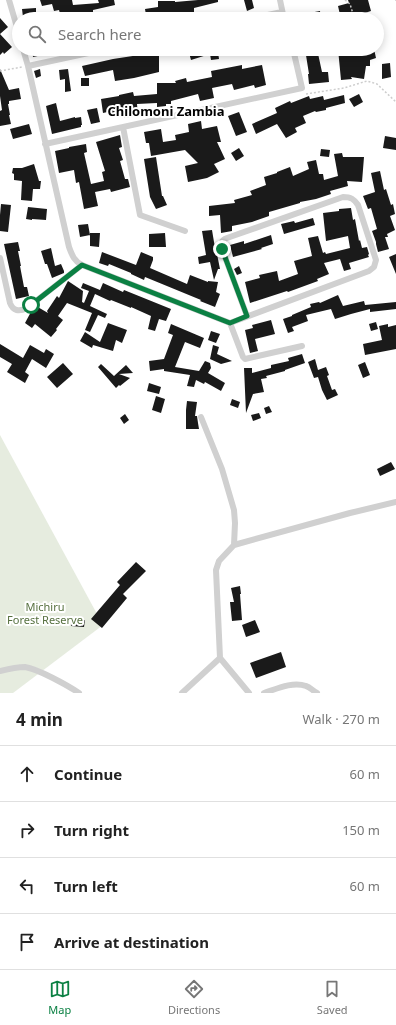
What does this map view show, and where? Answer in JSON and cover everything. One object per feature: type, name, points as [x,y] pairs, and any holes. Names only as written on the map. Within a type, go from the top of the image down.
[{"type":"street","points":[[9,0],[13,12]]},
{"type":"street","points":[[280,0],[282,12]]},
{"type":"street","points":[[25,56],[69,247],[72,256],[82,265],[230,323],[369,271],[374,267],[376,260],[358,205],[354,200],[344,197],[223,240],[221,244],[222,249],[247,316]]},
{"type":"street","points":[[28,66],[74,56]]},
{"type":"street","points":[[45,144],[302,88],[295,56]]},
{"type":"street","points":[[123,127],[140,215],[185,231]]},
{"type":"street","points":[[0,258],[11,306],[20,311],[82,265]]},
{"type":"street","points":[[230,323],[245,359],[302,346]]},
{"type":"street","points":[[201,417],[222,469],[234,510],[234,545]]},
{"type":"street","points":[[249,693],[220,658],[216,570],[219,561],[234,545],[396,502]]},
{"type":"street","points":[[182,693],[220,658]]},
{"type":"street","points":[[0,671],[18,667],[32,669],[79,693]]},
{"type":"street","points":[[264,693],[299,684],[307,686],[317,693]]},
{"type":"path","points":[[345,0],[350,4],[352,12]]},
{"type":"path","points":[[0,71],[28,66]]},
{"type":"path","points":[[302,88],[305,94],[307,94],[344,88],[367,81],[377,84],[396,102]]},
{"type":"green space","name":"Michiru Forest Reserve","points":[[0,435],[103,625],[13,693],[0,693]]},
{"type":"building","points":[[40,0],[72,0],[73,5],[99,3],[98,0],[114,0],[115,5],[93,10],[93,12],[60,12],[59,10],[54,11],[52,4],[42,6]]},
{"type":"building","points":[[218,0],[218,2],[194,8],[194,12],[146,12],[145,9],[158,7],[158,1],[175,2]]},
{"type":"building","points":[[244,0],[252,0],[254,8],[247,11]]},
{"type":"building","points":[[348,0],[368,0],[371,11],[339,12],[338,6],[349,3]]},
{"type":"building","points":[[36,8],[36,12],[22,12],[22,9]]},
{"type":"building","points":[[0,18],[8,27],[0,34]]},
{"type":"building","points":[[0,34],[12,47],[4,54],[3,52],[0,55]]},
{"type":"building","points":[[133,56],[159,56],[159,72],[115,81],[113,70],[85,76],[82,66]]},
{"type":"building","points":[[190,56],[204,56],[191,60]]},
{"type":"building","points":[[210,56],[219,56],[219,59],[211,60]]},
{"type":"building","points":[[306,56],[319,56],[322,72],[328,72],[329,82],[309,84]]},
{"type":"building","points":[[339,56],[376,56],[376,58],[370,60],[370,66],[366,66],[364,79],[351,77],[352,79],[341,80]]},
{"type":"building","points":[[390,63],[391,77],[382,79],[382,64]]},
{"type":"building","points":[[242,65],[242,69],[262,65],[266,85],[255,88],[254,85],[234,90],[232,84],[212,88],[214,98],[200,101],[198,94],[171,101],[171,104],[166,104],[166,106],[157,107],[157,103],[137,104],[138,116],[124,118],[124,112],[112,114],[112,111],[103,113],[101,99],[133,92],[134,96],[157,94],[157,83],[176,83],[175,81],[186,78],[187,82],[212,77],[211,71]]},
{"type":"building","points":[[0,69],[9,90],[19,88],[21,99],[9,101],[8,104],[11,124],[0,126],[0,111],[2,110],[0,96]]},
{"type":"building","points":[[40,69],[41,76],[36,78],[34,71]]},
{"type":"building","points":[[68,69],[71,91],[65,92],[65,79],[60,80],[59,70]]},
{"type":"building","points":[[81,78],[89,78],[89,86],[81,86]]},
{"type":"building","points":[[359,94],[363,102],[354,107],[349,99]]},
{"type":"building","points":[[344,95],[345,103],[326,108],[326,110],[315,111],[303,116],[306,123],[295,128],[297,132],[286,138],[277,124],[256,134],[252,124],[277,113],[275,108],[290,101],[291,103],[309,96],[310,99],[323,96],[324,100]]},
{"type":"building","points":[[56,103],[60,121],[81,117],[81,127],[52,134],[46,106]]},
{"type":"building","points":[[97,108],[100,122],[91,124],[87,110]]},
{"type":"building","points":[[239,112],[247,132],[236,136],[228,116]]},
{"type":"building","points":[[201,121],[202,129],[217,126],[221,142],[217,142],[225,159],[214,164],[219,172],[207,178],[188,182],[185,166],[198,163],[185,150],[151,156],[149,143],[146,143],[144,132],[161,129],[163,142],[176,140],[175,135],[189,132],[188,124]]},
{"type":"building","points":[[29,124],[32,134],[13,139],[10,129]]},
{"type":"building","points":[[120,135],[122,147],[119,148],[123,160],[120,161],[125,179],[128,179],[130,187],[111,192],[110,189],[95,192],[98,206],[84,209],[79,182],[76,183],[74,170],[59,173],[55,151],[86,144],[87,152],[84,153],[91,184],[104,181],[102,172],[105,171],[96,142]]},
{"type":"building","points":[[385,136],[396,138],[396,150],[383,148]]},
{"type":"building","points":[[239,148],[244,156],[236,161],[231,153]]},
{"type":"building","points":[[321,149],[330,150],[329,157],[320,156]]},
{"type":"building","points":[[342,153],[343,157],[364,157],[362,182],[347,181],[348,186],[330,191],[331,194],[269,212],[269,216],[252,222],[232,226],[232,231],[221,233],[220,215],[209,216],[209,206],[235,203],[234,200],[252,195],[250,191],[266,185],[264,177],[290,167],[293,176],[309,169],[307,162],[316,160],[319,174],[323,174],[324,180],[338,176],[334,154]]},
{"type":"building","points":[[156,157],[162,196],[167,205],[156,209],[150,197],[144,159]]},
{"type":"building","points":[[34,164],[39,181],[41,181],[40,189],[33,189],[32,201],[21,200],[22,181],[14,180],[14,174],[12,173],[13,168],[22,168]]},
{"type":"building","points":[[380,171],[384,190],[386,189],[391,205],[393,204],[395,214],[390,216],[395,230],[387,234],[388,237],[385,237],[389,249],[378,252],[372,231],[377,229],[371,208],[368,209],[363,196],[375,192],[371,173]]},
{"type":"building","points":[[1,204],[11,205],[8,232],[0,231]]},
{"type":"building","points":[[28,207],[47,209],[46,220],[26,219]]},
{"type":"building","points":[[351,208],[353,220],[355,219],[359,241],[360,240],[362,248],[367,247],[369,257],[349,263],[351,269],[344,271],[340,259],[324,263],[329,274],[317,279],[318,281],[288,292],[287,291],[250,303],[245,282],[260,278],[259,275],[277,271],[279,281],[298,274],[294,261],[312,256],[308,238],[318,236],[323,253],[325,252],[326,254],[350,248],[348,236],[326,241],[323,213]]},
{"type":"building","points":[[313,218],[315,225],[284,234],[281,224],[294,221],[295,223]]},
{"type":"building","points":[[88,224],[90,235],[80,237],[78,225]]},
{"type":"building","points":[[212,230],[220,269],[218,269],[214,280],[210,262],[199,264],[198,257],[206,255],[202,231]]},
{"type":"building","points":[[90,233],[100,233],[99,247],[90,246]]},
{"type":"building","points":[[165,233],[166,247],[149,247],[149,234]]},
{"type":"building","points":[[271,235],[273,244],[261,248],[262,249],[233,257],[230,245],[244,241],[244,244]]},
{"type":"building","points":[[18,242],[24,287],[27,287],[29,296],[16,299],[4,244]]},
{"type":"building","points":[[51,248],[55,266],[61,264],[64,271],[64,273],[52,278],[47,264],[45,264],[41,251]]},
{"type":"building","points":[[102,252],[136,265],[141,252],[153,257],[150,268],[187,284],[190,275],[208,282],[218,282],[216,292],[220,294],[215,307],[145,277],[144,280],[109,264],[108,266],[99,263]]},
{"type":"building","points":[[396,254],[396,274],[389,257]]},
{"type":"building","points":[[239,266],[242,273],[237,275],[234,269]]},
{"type":"building","points":[[68,281],[83,291],[82,302],[84,303],[89,291],[81,288],[83,283],[100,290],[103,283],[123,292],[124,290],[171,309],[166,321],[159,319],[155,331],[148,329],[151,316],[95,294],[90,306],[107,314],[105,318],[98,315],[90,332],[85,330],[92,313],[67,303],[58,316],[63,320],[51,337],[35,324],[32,328],[25,323],[36,306],[48,313],[47,311],[57,296],[59,298]]},
{"type":"building","points":[[338,295],[343,306],[364,301],[365,305],[396,302],[396,309],[370,312],[370,309],[335,319],[331,309],[306,315],[308,321],[292,327],[294,331],[288,333],[283,319],[311,307],[310,304],[320,303]]},
{"type":"building","points":[[271,320],[275,334],[255,339],[258,351],[250,353],[245,330],[253,328],[252,325]]},
{"type":"building","points":[[376,322],[378,329],[371,331],[369,324]]},
{"type":"building","points":[[108,323],[127,330],[122,343],[116,340],[113,351],[93,345],[92,348],[80,341],[85,332],[100,342]]},
{"type":"building","points":[[171,324],[204,338],[200,348],[185,342],[175,367],[199,371],[205,361],[210,363],[211,368],[208,373],[225,383],[221,391],[205,382],[204,384],[196,380],[194,387],[187,386],[190,375],[164,371],[164,369],[150,371],[149,361],[164,359],[173,335],[168,333]]},
{"type":"building","points":[[388,324],[388,327],[396,325],[396,349],[365,355],[363,344],[382,340],[379,326]]},
{"type":"building","points":[[211,331],[220,334],[216,343],[208,340]]},
{"type":"building","points":[[0,344],[23,358],[30,345],[44,353],[46,349],[54,354],[46,368],[32,359],[25,372],[29,375],[25,383],[7,372],[12,364],[0,357]]},
{"type":"building","points":[[213,345],[219,347],[217,354],[232,361],[221,364],[210,359]]},
{"type":"building","points":[[302,354],[305,363],[261,379],[264,392],[253,394],[246,413],[244,368],[252,368],[252,373],[271,368],[271,365],[289,361],[288,358]]},
{"type":"building","points":[[315,359],[318,370],[326,367],[329,375],[327,376],[332,390],[335,389],[338,395],[327,400],[318,377],[314,378],[308,362]]},
{"type":"building","points":[[365,362],[370,375],[363,378],[358,365]]},
{"type":"building","points":[[63,363],[73,374],[57,388],[47,377]]},
{"type":"building","points":[[101,364],[114,376],[126,365],[133,373],[119,374],[130,378],[116,388],[98,367]]},
{"type":"building","points":[[149,383],[161,387],[159,394],[147,391]]},
{"type":"building","points":[[156,396],[165,399],[161,413],[152,410]]},
{"type":"building","points":[[232,399],[240,402],[238,408],[230,405]]},
{"type":"building","points":[[187,401],[197,402],[195,416],[197,416],[199,429],[186,429]]},
{"type":"building","points":[[269,406],[272,412],[266,414],[264,408]]},
{"type":"building","points":[[259,413],[261,418],[253,421],[251,415]]},
{"type":"building","points":[[125,414],[129,420],[124,424],[120,418]]},
{"type":"building","points":[[391,462],[395,469],[380,476],[377,469]]},
{"type":"building","points":[[136,562],[146,571],[123,594],[127,598],[102,628],[91,619],[120,585],[117,582]]},
{"type":"building","points":[[240,586],[242,620],[232,621],[230,602],[234,602],[231,588]]},
{"type":"building","points":[[72,619],[85,620],[84,627],[71,626]]},
{"type":"building","points":[[255,620],[260,632],[246,637],[242,625]]},
{"type":"building","points":[[281,652],[286,667],[256,678],[250,663]]},
{"type":"district","name":"Chilomoni Zambia","points":[[166,111]]},
{"type":"route","points":[[31,305],[82,265],[230,323],[247,316],[222,249]]}]
